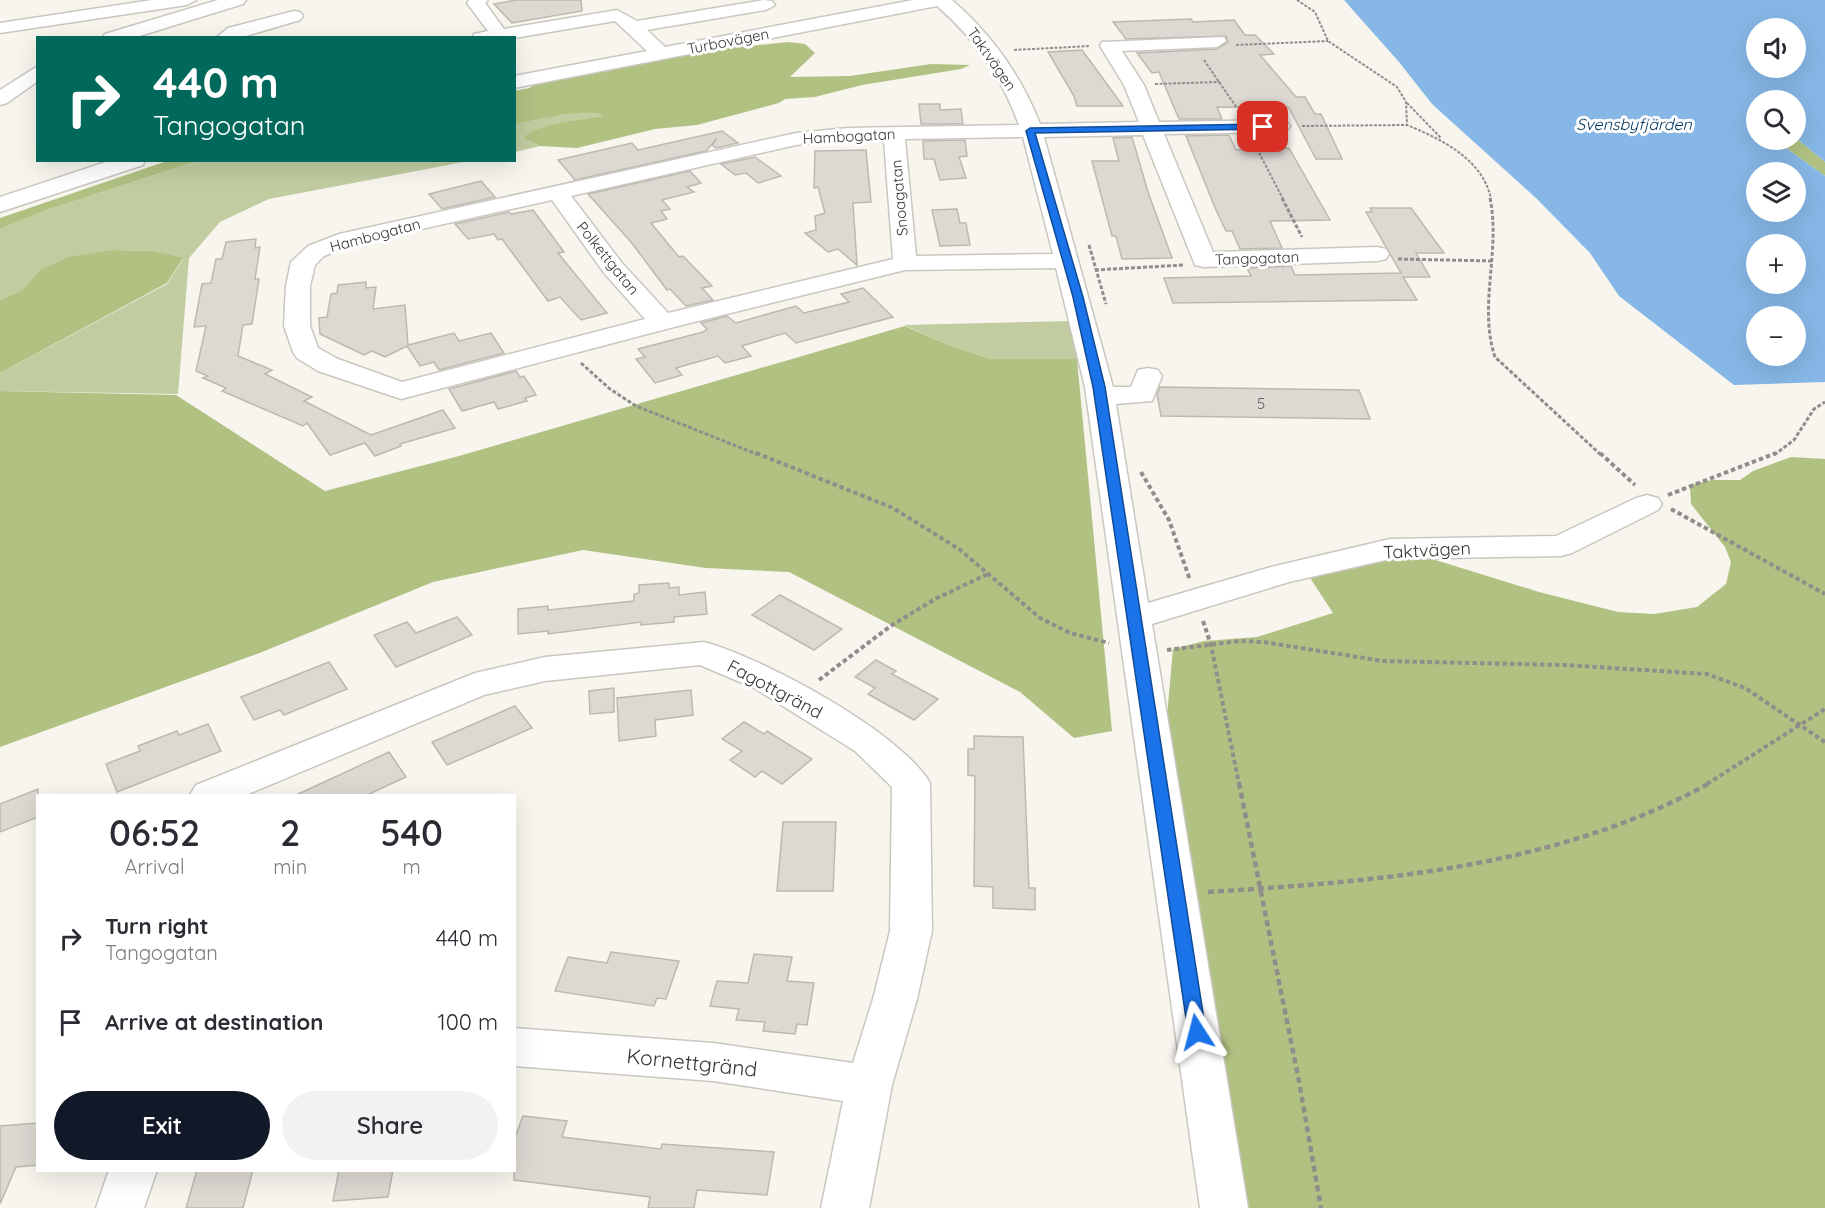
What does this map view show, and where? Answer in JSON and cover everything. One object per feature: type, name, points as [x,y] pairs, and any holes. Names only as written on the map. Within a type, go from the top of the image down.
[{"type":"main road","points":[[0,26],[160,0]]},
{"type":"main road","points":[[0,26],[187,0]]},
{"type":"main road","points":[[119,36],[237,0]]},
{"type":"main road","points":[[479,0],[476,3],[493,36]]},
{"type":"main road","points":[[633,27],[789,0]]},
{"type":"main road","name":"Turbovägen","points":[[516,82],[941,0]]},
{"type":"main road","name":"Taktvägen","points":[[941,0],[963,18],[995,58],[1018,95],[1069,266],[1101,396],[1224,1208]]},
{"type":"main road","points":[[766,5],[774,17],[788,29]]},
{"type":"main road","points":[[228,36],[294,15]]},
{"type":"main road","points":[[500,36],[617,15],[661,54]]},
{"type":"main road","points":[[1109,46],[1217,41]]},
{"type":"main road","name":"Tangogatan","points":[[1109,46],[1134,85],[1204,260],[1377,254]]},
{"type":"main road","points":[[522,61],[538,77]]},
{"type":"main road","points":[[0,99],[36,73]]},
{"type":"main road","points":[[1030,131],[1280,126]]},
{"type":"main road","name":"Hambogatan","points":[[1030,131],[894,133],[796,139],[346,239],[316,251],[303,262],[298,286],[297,326],[306,352],[328,365],[401,391],[662,322],[904,263],[1069,266]]},
{"type":"main road","name":"Snoagatan","points":[[894,133],[904,263]]},
{"type":"main road","points":[[0,205],[129,162]]},
{"type":"main road","points":[[0,186],[31,186],[77,178]]},
{"type":"main road","name":"Polkettgatan","points":[[556,192],[614,268],[662,322]]},
{"type":"main road","points":[[1101,396],[1142,395],[1148,376]]},
{"type":"main road","name":"Taktvägen","points":[[1134,618],[1282,574],[1390,549],[1561,546],[1654,498]]},
{"type":"main road","name":"Fagottgränd","points":[[211,794],[475,686],[544,669],[704,653],[766,680],[868,742],[911,783],[913,846],[911,931],[895,999],[869,1085],[844,1208]]},
{"type":"main road","name":"Kornettgränd","points":[[516,1047],[713,1062],[869,1085]]},
{"type":"main road","points":[[120,1208],[132,1172]]},
{"type":"path","points":[[1297,0],[1315,12],[1328,41],[1393,83],[1406,102],[1445,142],[1473,165],[1489,190],[1495,222],[1491,261],[1490,342],[1495,357],[1598,454],[1654,498],[1825,594]]},
{"type":"path","points":[[1217,41],[1235,45],[1328,41]]},
{"type":"path","points":[[1009,50],[1109,46]]},
{"type":"path","points":[[1134,85],[1220,82]]},
{"type":"path","points":[[1406,102],[1407,125]]},
{"type":"path","points":[[1280,126],[1407,125],[1445,142]]},
{"type":"path","points":[[1377,254],[1396,259],[1491,261]]},
{"type":"path","points":[[1069,266],[1190,265],[1204,260]]},
{"type":"path","points":[[1654,498],[1774,455],[1794,440],[1814,409],[1825,402]]},
{"type":"path","points":[[795,698],[892,625],[938,598],[988,574]]},
{"type":"path","points":[[1175,894],[1406,876],[1507,860],[1564,845],[1620,826],[1669,805],[1705,786],[1825,709]]},
{"type":"green space","points":[[789,42],[805,44],[815,53],[790,77],[850,76],[931,64],[970,65],[961,69],[862,85],[815,97],[785,99],[779,103],[697,125],[655,129],[577,148],[540,146],[523,138],[538,129],[602,116],[600,113],[567,114],[516,124],[516,91],[538,83],[709,50]]},
{"type":"green space","points":[[600,113],[602,116],[539,129],[523,138],[540,146],[516,152],[516,124],[567,114]]},
{"type":"green space","points":[[1806,146],[1825,162],[1825,176],[1806,162],[1789,150],[1806,150]]},
{"type":"green space","points":[[164,162],[194,162],[47,210],[0,229],[0,218]]},
{"type":"green space","points":[[194,162],[464,162],[269,199],[220,222],[189,258],[178,394],[0,391],[0,373],[167,284],[183,259],[153,251],[114,250],[39,271],[22,290],[0,300],[0,229],[47,210]]},
{"type":"green space","points":[[114,250],[153,251],[183,258],[167,283],[0,373],[0,300],[22,290],[39,271],[68,257]]},
{"type":"green space","points":[[1070,321],[1077,359],[990,359],[946,344],[904,325]]},
{"type":"green space","points":[[905,326],[946,344],[990,359],[1077,359],[1112,731],[1074,738],[1020,692],[789,572],[706,568],[583,550],[433,582],[262,652],[0,747],[0,391],[176,395],[325,491],[459,456]]},
{"type":"green space","points":[[1791,457],[1825,459],[1825,1208],[1236,1208],[1166,727],[1173,649],[1204,641],[1257,637],[1333,613],[1305,570],[1403,550],[1539,592],[1618,612],[1654,614],[1697,607],[1726,584],[1731,562],[1725,547],[1691,504],[1690,485],[1712,480],[1740,480],[1753,471]]},
{"type":"water","name":"Svensbyfjärden","points":[[1344,0],[1825,0],[1825,162],[1806,146],[1806,90],[1746,90],[1746,150],[1789,150],[1806,162],[1746,162],[1746,222],[1806,222],[1806,162],[1825,176],[1825,382],[1734,385],[1619,296],[1590,253],[1536,198],[1432,104],[1399,62]]},
{"type":"building","points":[[517,0],[581,0],[582,11],[512,23],[494,4]]},
{"type":"building","points":[[1191,19],[1193,22],[1234,20],[1245,35],[1255,35],[1274,54],[1260,55],[1296,97],[1305,97],[1315,114],[1321,114],[1342,159],[1316,159],[1289,108],[1217,107],[1222,119],[1179,119],[1159,72],[1152,73],[1137,53],[1217,49],[1228,42],[1226,36],[1126,39],[1113,22]]},
{"type":"building","points":[[1082,50],[1123,106],[1077,106],[1074,96],[1048,52]]},
{"type":"building","points":[[919,104],[940,104],[940,110],[961,109],[963,124],[921,124]]},
{"type":"building","points":[[722,131],[738,143],[716,148],[712,145],[717,138],[706,151],[575,180],[558,160],[632,143],[638,150]]},
{"type":"building","points":[[1229,135],[1236,150],[1289,148],[1330,220],[1270,221],[1282,248],[1240,249],[1232,231],[1226,231],[1186,136]]},
{"type":"building","points":[[1132,137],[1148,192],[1172,258],[1122,259],[1116,236],[1112,236],[1092,161],[1119,161],[1113,138]]},
{"type":"building","points":[[965,140],[967,156],[959,157],[966,178],[940,180],[934,159],[924,159],[923,141]]},
{"type":"building","points":[[866,150],[871,202],[853,203],[857,265],[838,249],[828,252],[805,233],[816,230],[815,216],[825,213],[818,187],[814,188],[815,151]]},
{"type":"building","points":[[755,157],[781,176],[758,183],[746,173],[735,175],[721,164]]},
{"type":"building","points":[[690,171],[701,183],[687,187],[694,192],[662,200],[670,209],[661,211],[667,219],[651,223],[679,257],[683,256],[712,286],[702,288],[713,300],[686,306],[670,289],[667,290],[631,242],[588,194]]},
{"type":"building","points":[[481,181],[495,197],[442,209],[429,194]]},
{"type":"building","points":[[1370,208],[1411,208],[1444,253],[1416,253],[1430,277],[1403,277],[1417,300],[1173,303],[1164,278],[1251,276],[1247,268],[1291,266],[1295,275],[1401,273],[1366,212],[1372,212]]},
{"type":"building","points":[[957,209],[960,223],[966,223],[970,245],[940,246],[932,210]]},
{"type":"building","points":[[533,210],[564,252],[558,253],[607,313],[581,320],[560,297],[548,301],[502,239],[498,240],[494,234],[468,239],[455,224],[509,212],[511,214]]},
{"type":"building","points":[[256,239],[255,248],[260,247],[255,279],[259,279],[252,324],[243,325],[238,356],[272,370],[265,374],[312,397],[304,401],[371,435],[443,410],[455,428],[400,444],[401,446],[375,456],[365,443],[330,455],[307,423],[303,426],[222,391],[226,388],[203,378],[208,376],[196,371],[206,326],[194,327],[202,284],[211,283],[216,259],[222,259],[226,242]]},
{"type":"building","points":[[366,282],[366,288],[376,287],[373,309],[405,305],[408,345],[454,333],[459,341],[491,333],[504,353],[439,370],[434,362],[420,366],[407,346],[385,357],[372,351],[364,355],[320,334],[319,318],[327,317],[331,294],[337,293],[338,285]]},
{"type":"building","points":[[863,288],[893,317],[796,343],[785,333],[742,346],[751,356],[725,363],[718,356],[676,368],[682,375],[655,383],[636,359],[645,357],[638,349],[703,332],[707,329],[701,323],[727,316],[736,323],[796,306],[804,313],[849,302],[841,294]]},
{"type":"building","points":[[516,371],[520,377],[524,376],[536,395],[525,398],[527,401],[498,409],[494,402],[462,411],[449,389]]},
{"type":"building","points":[[1160,387],[1359,390],[1370,419],[1161,416],[1157,394]]},
{"type":"building","points":[[669,583],[669,588],[679,587],[679,595],[705,592],[707,614],[674,617],[674,622],[641,625],[641,622],[548,634],[548,631],[518,634],[518,609],[548,606],[548,610],[634,601],[634,594],[639,593],[639,585]]},
{"type":"building","points":[[780,595],[842,629],[814,650],[752,615]]},
{"type":"building","points":[[457,617],[472,635],[396,667],[374,635],[407,622],[416,633]]},
{"type":"building","points":[[876,660],[896,671],[892,674],[938,699],[914,720],[868,694],[875,688],[855,677]]},
{"type":"building","points":[[329,662],[347,689],[284,715],[280,710],[254,720],[241,697]]},
{"type":"building","points":[[614,688],[614,712],[590,714],[589,691]]},
{"type":"building","points":[[691,690],[693,715],[655,720],[656,736],[619,741],[617,698]]},
{"type":"building","points":[[515,706],[532,728],[447,765],[432,742]]},
{"type":"building","points":[[744,722],[764,734],[767,731],[812,759],[782,784],[762,771],[755,777],[730,760],[742,751],[722,739]]},
{"type":"building","points":[[208,724],[221,751],[117,792],[106,764],[140,751],[138,746],[177,731],[179,735]]},
{"type":"building","points":[[974,736],[1023,737],[1029,888],[1035,888],[1035,910],[993,908],[993,887],[974,886],[975,776],[968,775],[968,749],[974,749]]},
{"type":"building","points":[[389,752],[406,777],[369,794],[298,794]]},
{"type":"building","points":[[38,789],[36,818],[0,832],[0,804]]},
{"type":"building","points":[[783,822],[836,822],[833,891],[777,891]]},
{"type":"building","points":[[611,952],[679,961],[666,999],[657,998],[654,1006],[555,991],[568,957],[607,963]]},
{"type":"building","points":[[754,954],[792,957],[787,981],[814,983],[807,1025],[797,1024],[795,1034],[763,1031],[765,1022],[736,1020],[739,1009],[710,1006],[717,981],[748,983]]},
{"type":"building","points":[[523,1116],[567,1121],[562,1137],[661,1149],[662,1144],[774,1152],[767,1195],[697,1190],[694,1208],[648,1208],[650,1197],[514,1180],[516,1135]]},
{"type":"building","points":[[36,1123],[36,1165],[16,1167],[0,1204],[0,1126]]},
{"type":"building","points":[[196,1172],[252,1172],[243,1208],[186,1208]]},
{"type":"building","points":[[339,1172],[393,1172],[388,1197],[333,1201]]},
{"type":"route","points":[[1197,1032],[1099,387],[1078,297],[1030,131],[1263,127]]}]
